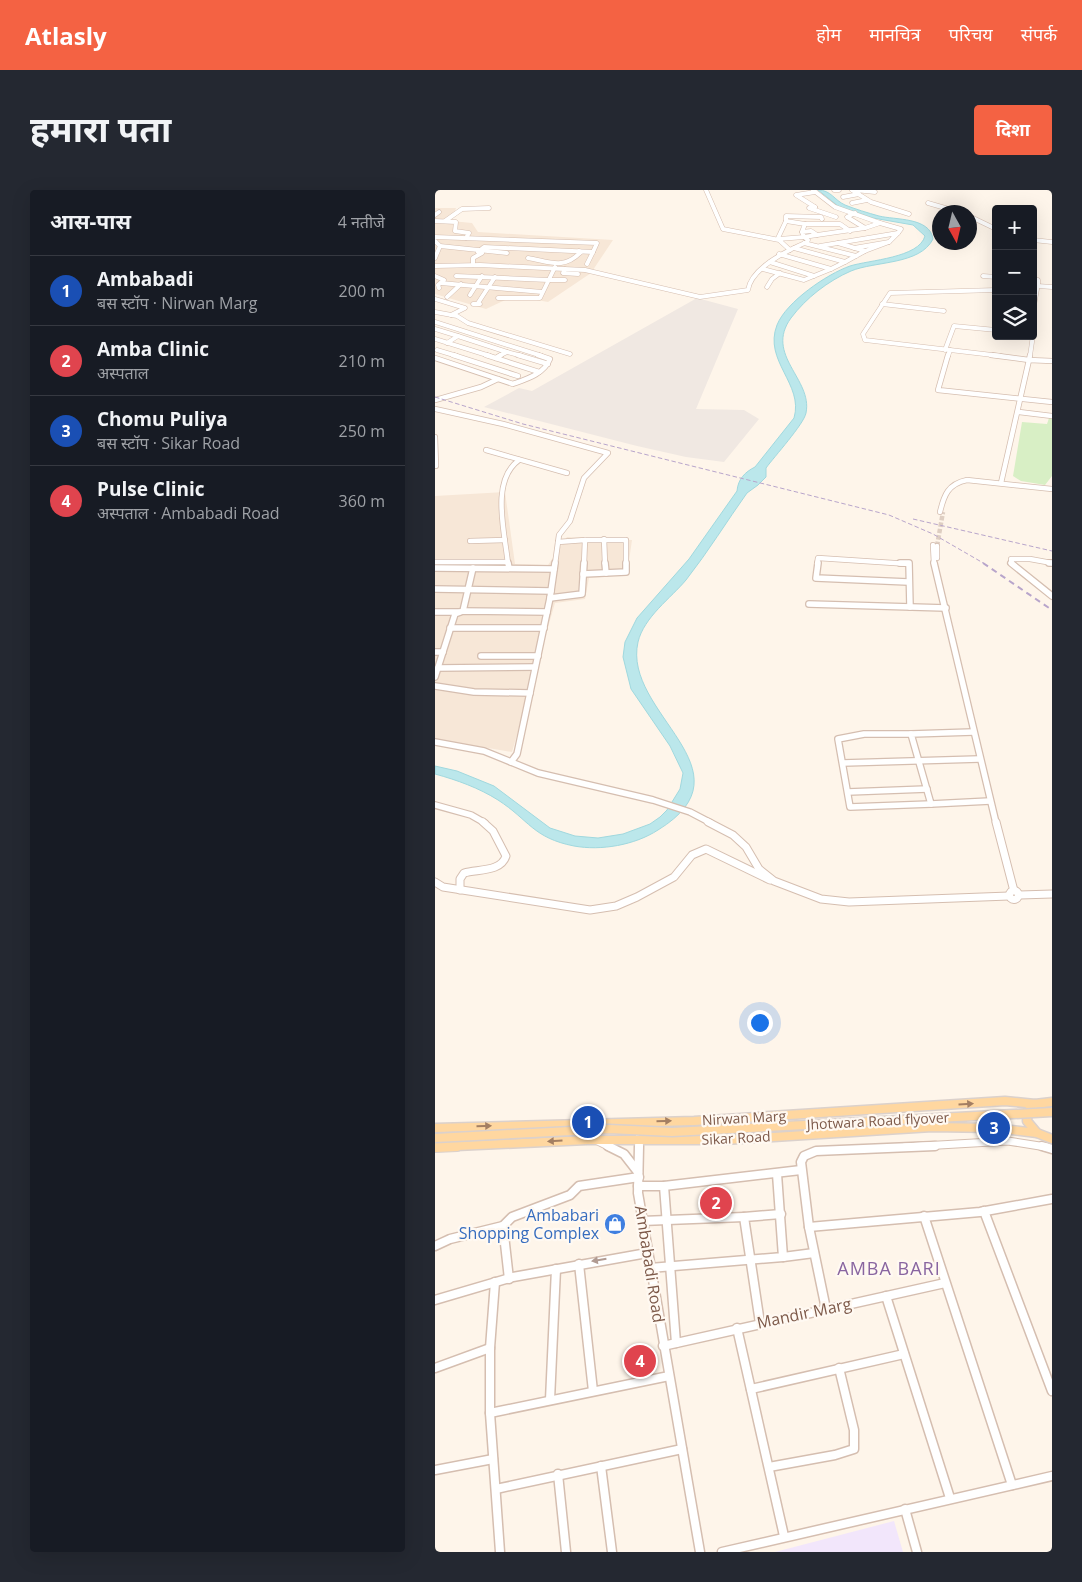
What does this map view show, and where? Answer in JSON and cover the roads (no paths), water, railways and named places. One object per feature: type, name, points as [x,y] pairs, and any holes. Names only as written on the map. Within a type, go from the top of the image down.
[{"type":"main road","name":"Nirwan Marg","points":[[435,1128],[588,1122],[640,1122],[1005,1102],[1035,1104],[1052,1102]]},
{"type":"main road","points":[[1035,1104],[1027,1111],[1027,1117],[1029,1126],[1037,1133]]},
{"type":"main road","name":"Jhotwara Road flyover","points":[[435,1138],[609,1129],[672,1132],[1052,1112]]},
{"type":"main road","points":[[588,1122],[591,1140]]},
{"type":"main road","name":"Sikar Road","points":[[435,1147],[591,1140],[725,1140],[932,1127],[994,1128],[1037,1133],[1051,1140]]},
{"type":"street","points":[[706,190],[723,229],[805,243],[856,256]]},
{"type":"street","points":[[834,190],[839,190]]},
{"type":"street","points":[[843,197],[863,197],[875,194],[854,190]]},
{"type":"street","points":[[854,190],[863,197],[909,214]]},
{"type":"street","points":[[763,269],[804,280],[831,269],[865,251],[889,242],[901,229],[879,223],[855,212],[835,207],[814,191],[796,195]]},
{"type":"street","points":[[792,193],[815,207],[809,208],[815,212],[835,217]]},
{"type":"street","points":[[852,203],[863,197]]},
{"type":"street","points":[[928,203],[935,205]]},
{"type":"street","points":[[445,221],[463,209],[489,208]]},
{"type":"street","points":[[855,212],[847,216],[865,228]]},
{"type":"street","points":[[779,239],[786,216],[791,214],[821,217],[822,219]]},
{"type":"street","points":[[977,220],[992,227]]},
{"type":"street","points":[[435,221],[456,222],[455,231],[469,233],[466,238]]},
{"type":"street","points":[[786,221],[805,224],[840,224],[850,231]]},
{"type":"street","points":[[779,239],[803,235],[811,231],[817,235],[850,231],[879,223]]},
{"type":"street","points":[[528,258],[565,269],[595,272],[700,297],[748,290],[749,282],[779,254],[808,240],[803,235],[802,229],[805,224]]},
{"type":"street","points":[[827,228],[832,233]]},
{"type":"street","points":[[818,246],[897,233]]},
{"type":"street","points":[[435,237],[597,243],[587,264]]},
{"type":"street","points":[[779,239],[792,249],[845,262]]},
{"type":"street","points":[[1037,240],[1052,242]]},
{"type":"street","points":[[525,249],[529,241]]},
{"type":"street","points":[[834,242],[865,251]]},
{"type":"street","points":[[854,248],[889,242]]},
{"type":"street","points":[[435,258],[437,244],[480,252],[507,253]]},
{"type":"street","points":[[473,265],[473,258],[485,247],[593,252]]},
{"type":"street","points":[[435,268],[473,265],[558,267],[571,262],[581,252],[579,251]]},
{"type":"street","points":[[779,254],[831,269]]},
{"type":"street","points":[[770,262],[814,276]]},
{"type":"street","points":[[464,266],[456,276],[565,280]]},
{"type":"street","points":[[470,295],[479,276],[488,266]]},
{"type":"street","points":[[473,304],[480,304],[478,303],[504,266]]},
{"type":"street","points":[[518,266],[497,298],[540,298],[541,292],[558,267]]},
{"type":"street","points":[[595,272],[599,266]]},
{"type":"street","points":[[515,296],[532,267]]},
{"type":"street","points":[[435,268],[439,272],[436,276],[444,280],[438,285],[439,288]]},
{"type":"street","points":[[565,269],[563,274],[578,274]]},
{"type":"street","points":[[767,287],[772,279],[780,273]]},
{"type":"street","points":[[983,276],[992,277]]},
{"type":"street","points":[[447,297],[460,286],[466,277]]},
{"type":"street","points":[[441,283],[541,292]]},
{"type":"street","points":[[1037,288],[1052,287]]},
{"type":"street","points":[[992,290],[896,292],[889,294],[863,334],[865,340],[1029,360],[1052,361]]},
{"type":"street","points":[[435,298],[465,308],[451,315]]},
{"type":"street","points":[[882,304],[944,311]]},
{"type":"street","points":[[437,314],[451,315],[570,354]]},
{"type":"street","points":[[435,322],[550,359],[548,364],[539,372],[513,384],[435,358]]},
{"type":"street","points":[[992,330],[954,326],[938,390],[1052,402]]},
{"type":"street","points":[[435,329],[548,364]]},
{"type":"street","points":[[436,350],[458,336]]},
{"type":"street","points":[[517,348],[537,337]]},
{"type":"street","points":[[435,339],[539,372]]},
{"type":"street","points":[[1001,483],[1019,412],[1032,340]]},
{"type":"street","points":[[436,350],[518,376]]},
{"type":"street","points":[[457,356],[470,350]]},
{"type":"street","points":[[477,372],[489,366],[507,352]]},
{"type":"street","points":[[435,400],[481,387],[498,379]]},
{"type":"street","points":[[435,409],[482,419],[608,453],[584,478],[570,522],[559,535],[551,598],[517,754],[511,762]]},
{"type":"street","points":[[1019,412],[1052,416]]},
{"type":"street","points":[[476,425],[476,422],[482,419]]},
{"type":"street","points":[[435,437],[436,466]]},
{"type":"street","points":[[486,450],[567,473]]},
{"type":"street","points":[[508,565],[500,494],[512,465],[519,460]]},
{"type":"street","points":[[942,512],[948,493],[961,484],[973,480],[1051,489]]},
{"type":"street","points":[[470,541],[505,540]]},
{"type":"street","points":[[551,598],[582,594],[585,540]]},
{"type":"street","points":[[604,540],[606,573]]},
{"type":"street","points":[[558,542],[626,540],[626,572],[583,574]]},
{"type":"street","points":[[935,546],[947,605],[946,608],[979,759],[1014,894]]},
{"type":"street","points":[[908,582],[816,578],[817,562],[818,558],[824,558],[903,561],[909,563],[909,606]]},
{"type":"street","points":[[1052,563],[1018,558],[1011,559],[1011,564],[1052,596]]},
{"type":"street","points":[[435,562],[554,569]]},
{"type":"street","points":[[435,568],[473,568],[508,565]]},
{"type":"street","points":[[462,612],[473,568]]},
{"type":"street","points":[[435,589],[551,591]]},
{"type":"street","points":[[809,604],[946,608]]},
{"type":"street","points":[[435,612],[547,612]]},
{"type":"street","points":[[435,677],[455,614],[462,612]]},
{"type":"street","points":[[451,628],[544,628]]},
{"type":"street","points":[[435,652],[443,652]]},
{"type":"street","points":[[481,656],[538,656]]},
{"type":"street","points":[[438,668],[535,667]]},
{"type":"street","points":[[435,686],[474,692],[530,693]]},
{"type":"street","points":[[973,732],[863,734],[838,739],[850,807],[990,801]]},
{"type":"street","points":[[911,734],[931,804]]},
{"type":"street","points":[[435,742],[484,752],[553,778],[620,792],[690,812],[713,822],[733,835],[746,847],[759,869],[774,881]]},
{"type":"street","points":[[843,763],[979,759]]},
{"type":"street","points":[[848,792],[927,789]]},
{"type":"street","points":[[435,805],[481,818],[497,836],[506,856],[503,862],[495,867],[464,873],[460,886]]},
{"type":"street","points":[[435,882],[451,888],[460,886],[585,911],[605,908],[628,901],[679,873],[691,855],[706,849],[801,893],[827,900],[849,902],[1052,894]]},
{"type":"street","name":"Ambabadi Road","points":[[640,1122],[638,1179],[642,1221],[699,1552]]},
{"type":"street","points":[[826,1309],[809,1227],[801,1170],[801,1162],[804,1156],[816,1151],[981,1144],[1005,1139],[1022,1140],[1052,1149]]},
{"type":"street","points":[[591,1140],[624,1154],[638,1179]]},
{"type":"street","points":[[435,1246],[462,1235],[503,1226],[513,1217],[570,1195],[579,1186],[638,1179],[664,1186],[743,1175],[777,1174],[801,1170]]},
{"type":"street","points":[[777,1174],[783,1257]]},
{"type":"street","points":[[664,1186],[676,1343]]},
{"type":"street","points":[[809,1227],[984,1212],[1052,1199]]},
{"type":"street","points":[[984,1212],[1052,1391]]},
{"type":"street","points":[[642,1221],[781,1214]]},
{"type":"street","points":[[924,1216],[1012,1485]]},
{"type":"street","points":[[744,1217],[759,1323]]},
{"type":"street","points":[[503,1226],[509,1279]]},
{"type":"street","points":[[435,1300],[495,1282],[579,1264],[647,1253]]},
{"type":"street","points":[[650,1268],[669,1268],[814,1253]]},
{"type":"street","points":[[579,1264],[593,1391]]},
{"type":"street","points":[[550,1400],[556,1269]]},
{"type":"street","points":[[495,1282],[490,1348],[490,1413],[500,1552]]},
{"type":"street","name":"Mandir Marg","points":[[663,1346],[759,1323],[945,1283]]},
{"type":"street","points":[[886,1296],[950,1498]]},
{"type":"street","points":[[737,1328],[785,1536]]},
{"type":"street","points":[[435,1368],[490,1348]]},
{"type":"street","points":[[751,1389],[905,1354]]},
{"type":"street","points":[[769,1467],[835,1455],[854,1449],[854,1430],[839,1368]]},
{"type":"street","points":[[490,1413],[669,1376]]},
{"type":"street","points":[[496,1489],[558,1474],[681,1449]]},
{"type":"street","points":[[435,1470],[493,1459]]},
{"type":"street","points":[[601,1466],[612,1552]]},
{"type":"street","points":[[558,1474],[566,1552]]},
{"type":"street","points":[[722,1552],[1052,1476]]},
{"type":"street","points":[[905,1510],[917,1552]]},
{"type":"water","points":[[818,190],[829,193],[841,203],[857,209],[879,216],[919,223],[930,232],[932,240],[918,254],[908,258],[861,268],[842,275],[811,297],[791,318],[784,331],[783,344],[791,367],[803,389],[806,401],[804,418],[766,468],[766,477],[747,493],[686,580],[652,616],[641,633],[638,642],[638,668],[648,693],[679,740],[691,763],[694,785],[685,808],[658,830],[639,840],[617,846],[595,848],[574,846],[560,843],[540,833],[491,796],[468,785],[435,774],[435,766],[457,771],[494,786],[550,828],[575,836],[598,838],[623,834],[650,824],[667,810],[680,789],[683,773],[670,746],[631,689],[623,657],[625,642],[637,618],[689,559],[737,491],[743,476],[755,467],[794,418],[796,406],[794,394],[775,350],[774,338],[777,325],[782,316],[798,298],[830,275],[850,266],[904,254],[921,243],[925,236],[913,225],[873,218],[838,206]]},
{"type":"tunnel","points":[[937,546],[943,512]]},
{"type":"railway","points":[[435,397],[523,424],[889,515],[933,534],[985,564]]},
{"type":"railway","points":[[913,519],[1052,551]]},
{"type":"railway","points":[[983,563],[1052,610]]},
{"type":"place","name":"Ambabadi","points":[[588,1122]]},
{"type":"place","name":"Chomu Puliya","points":[[994,1128]]},
{"type":"place","name":"Amba Clinic","points":[[716,1203]]},
{"type":"place","name":"Ambabari Shopping Complex","points":[[615,1224]]},
{"type":"place","name":"Pulse Clinic","points":[[640,1361]]},
{"type":"district","name":"AMBA BARI","points":[[889,1269]]}]
